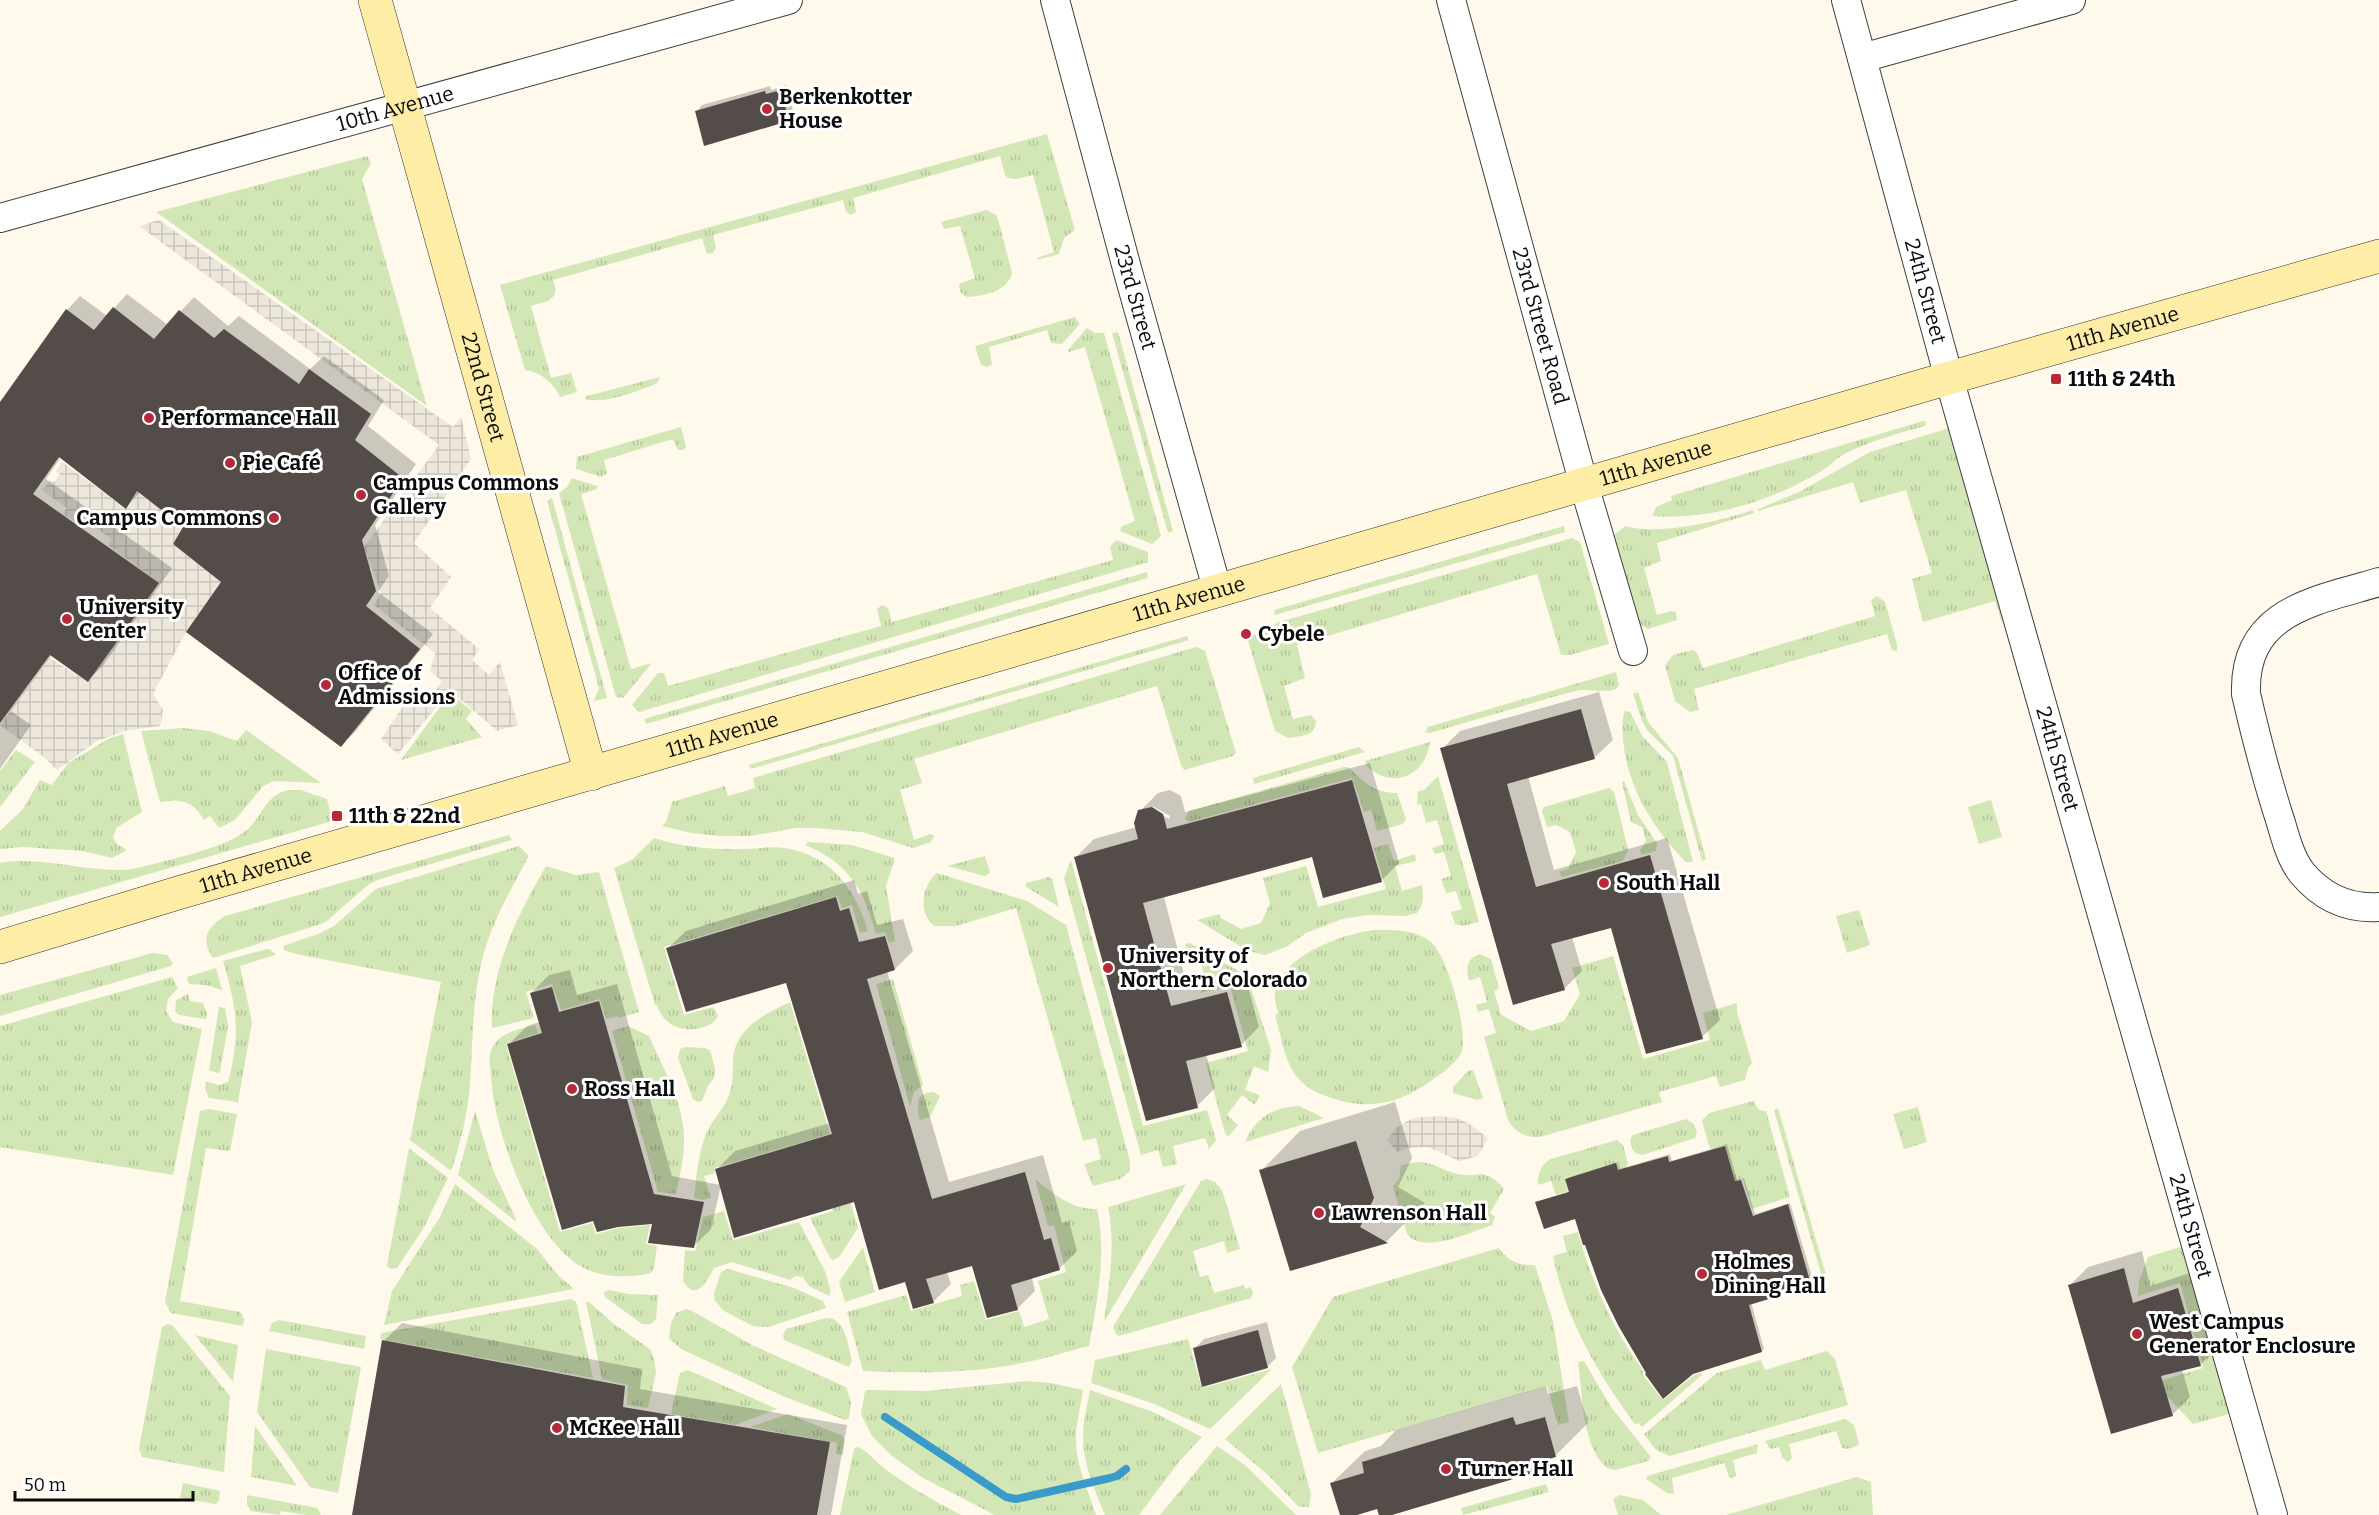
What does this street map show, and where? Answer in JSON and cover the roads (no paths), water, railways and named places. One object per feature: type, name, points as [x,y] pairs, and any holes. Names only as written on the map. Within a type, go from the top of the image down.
[{"type":"main road","name":"22nd Street","points":[[375,0],[505,459],[591,774]]},
{"type":"main road","name":"11th Avenue","points":[[0,947],[177,893],[1949,378],[2379,256]]},
{"type":"street","name":"10th Avenue","points":[[0,218],[788,0]]},
{"type":"street","name":"23rd Street","points":[[1055,0],[1128,272],[1218,592]]},
{"type":"street","name":"23rd Street Road","points":[[1451,0],[1584,485],[1633,651]]},
{"type":"street","name":"24th Street","points":[[1846,0],[1949,378],[2273,1515]]},
{"type":"street","points":[[1862,58],[2071,0]]},
{"type":"street","points":[[2379,582],[2313,602],[2285,614],[2264,631],[2250,661],[2246,681],[2246,694],[2269,785],[2290,852],[2303,875],[2336,901],[2358,907],[2379,907]]},
{"type":"waterway","points":[[885,1417],[1006,1497],[1016,1499],[1110,1478],[1126,1469]]},
{"type":"place","name":"Berkenkotter House","points":[[767,109]]},
{"type":"place","name":"11th & 24th","points":[[2056,379]]},
{"type":"place","name":"Performance Hall","points":[[149,418]]},
{"type":"place","name":"Pie Café","points":[[230,463]]},
{"type":"place","name":"Campus Commons Gallery","points":[[361,495]]},
{"type":"place","name":"Campus Commons","points":[[274,518]]},
{"type":"place","name":"University Center","points":[[67,619]]},
{"type":"place","name":"Cybele","points":[[1246,634]]},
{"type":"place","name":"Office of Admissions","points":[[326,685]]},
{"type":"place","name":"11th & 22nd","points":[[337,816]]},
{"type":"place","name":"South Hall","points":[[1604,883]]},
{"type":"place","name":"University of Northern Colorado","points":[[1108,968]]},
{"type":"place","name":"Ross Hall","points":[[572,1089]]},
{"type":"place","name":"Lawrenson Hall","points":[[1319,1213]]},
{"type":"place","name":"Holmes Dining Hall","points":[[1702,1274]]},
{"type":"place","name":"West Campus Generator Enclosure","points":[[2137,1334]]},
{"type":"place","name":"McKee Hall","points":[[557,1428]]},
{"type":"place","name":"Turner Hall","points":[[1446,1469]]}]
